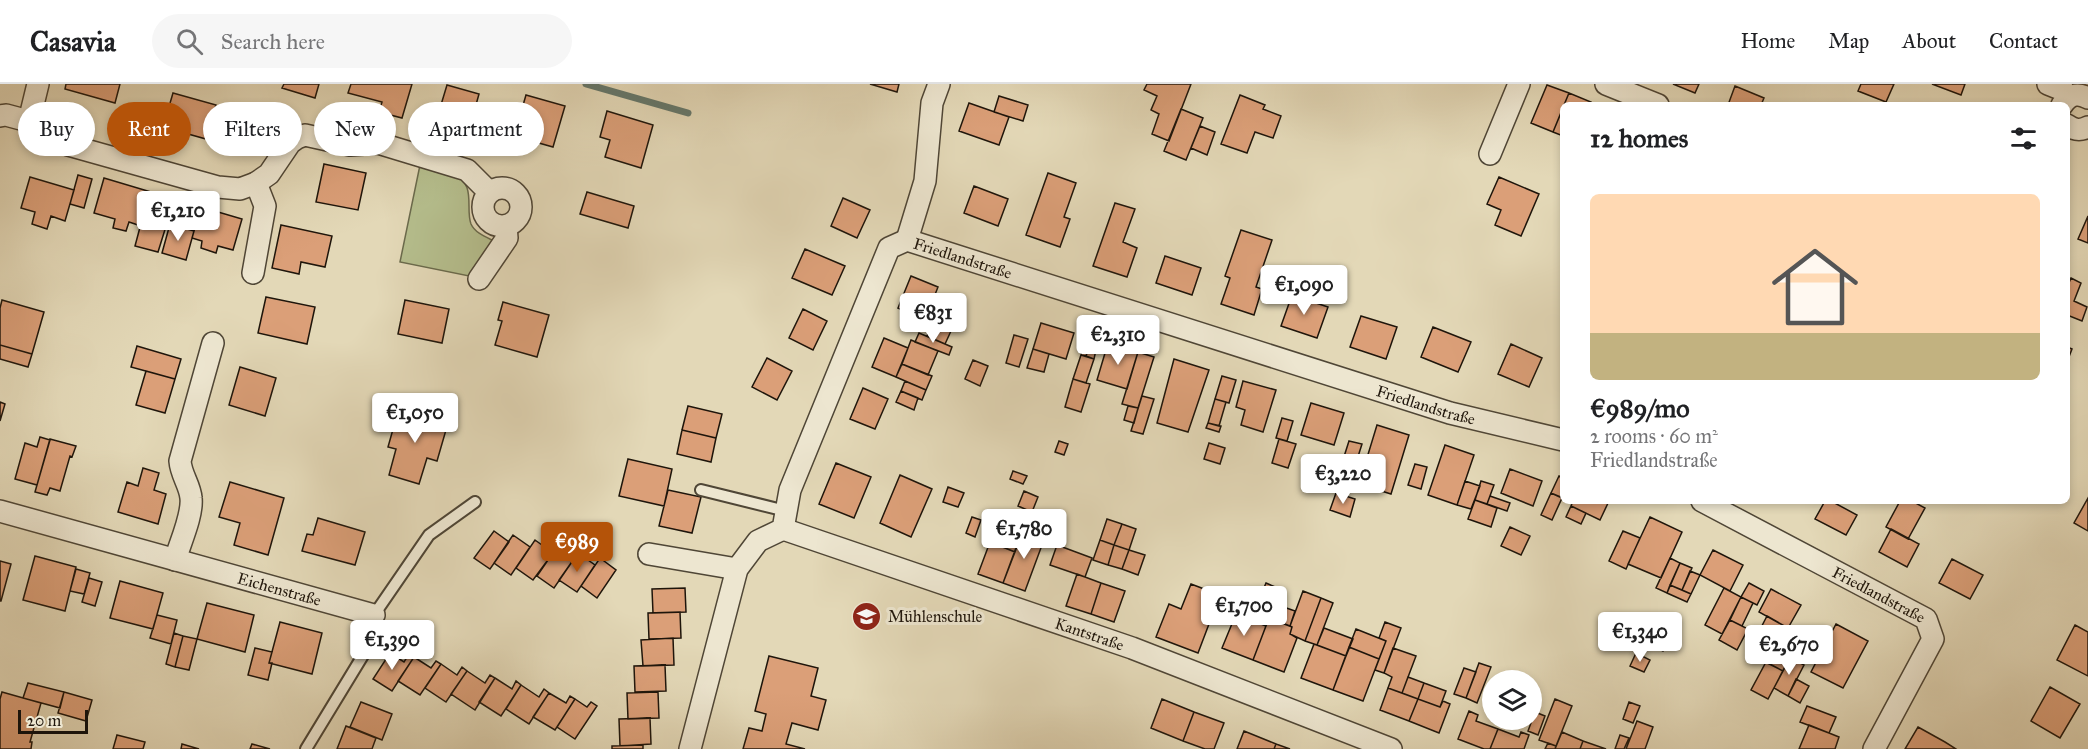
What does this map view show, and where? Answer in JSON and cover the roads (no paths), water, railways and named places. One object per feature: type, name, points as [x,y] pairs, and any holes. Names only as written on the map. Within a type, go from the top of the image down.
[{"type":"street","points":[[34,102],[38,84]]},
{"type":"street","points":[[908,240],[925,181],[932,103],[939,84]]},
{"type":"street","points":[[1490,154],[1519,84]]},
{"type":"street","points":[[1606,84],[1651,102]]},
{"type":"street","points":[[2048,84],[2063,90],[2064,102],[2076,94],[2088,98]]},
{"type":"street","points":[[0,116],[18,118]]},
{"type":"street","points":[[95,153],[207,184],[240,189],[256,183],[269,174],[290,143],[305,135],[350,145],[378,143],[467,170],[489,192],[498,188],[508,188],[516,194],[521,203],[520,213],[515,221],[506,226],[507,238],[479,279]]},
{"type":"street","points":[[253,273],[265,206],[256,183]]},
{"type":"street","name":"Friedlandstraße","points":[[785,520],[790,490],[889,248],[908,240],[1450,413],[1560,439]]},
{"type":"street","points":[[175,560],[192,500],[189,488],[180,472],[180,461],[213,343]]},
{"type":"street","name":"Friedlandstraße","points":[[1708,504],[1926,619],[1933,639],[1874,749]]},
{"type":"street","name":"Eichenstraße","points":[[0,511],[374,615]]},
{"type":"street","points":[[690,749],[737,569],[758,541],[785,520]]},
{"type":"street","name":"Kantstraße","points":[[785,520],[1132,648],[1391,749]]},
{"type":"street","points":[[649,554],[737,569]]},
{"type":"lane","points":[[701,490],[785,520]]},
{"type":"lane","points":[[306,749],[376,634],[374,615],[429,535],[475,502]]},
{"type":"waterway","points":[[586,84],[688,113]]},
{"type":"place","name":"Mühlenschule","points":[[867,616]]}]
